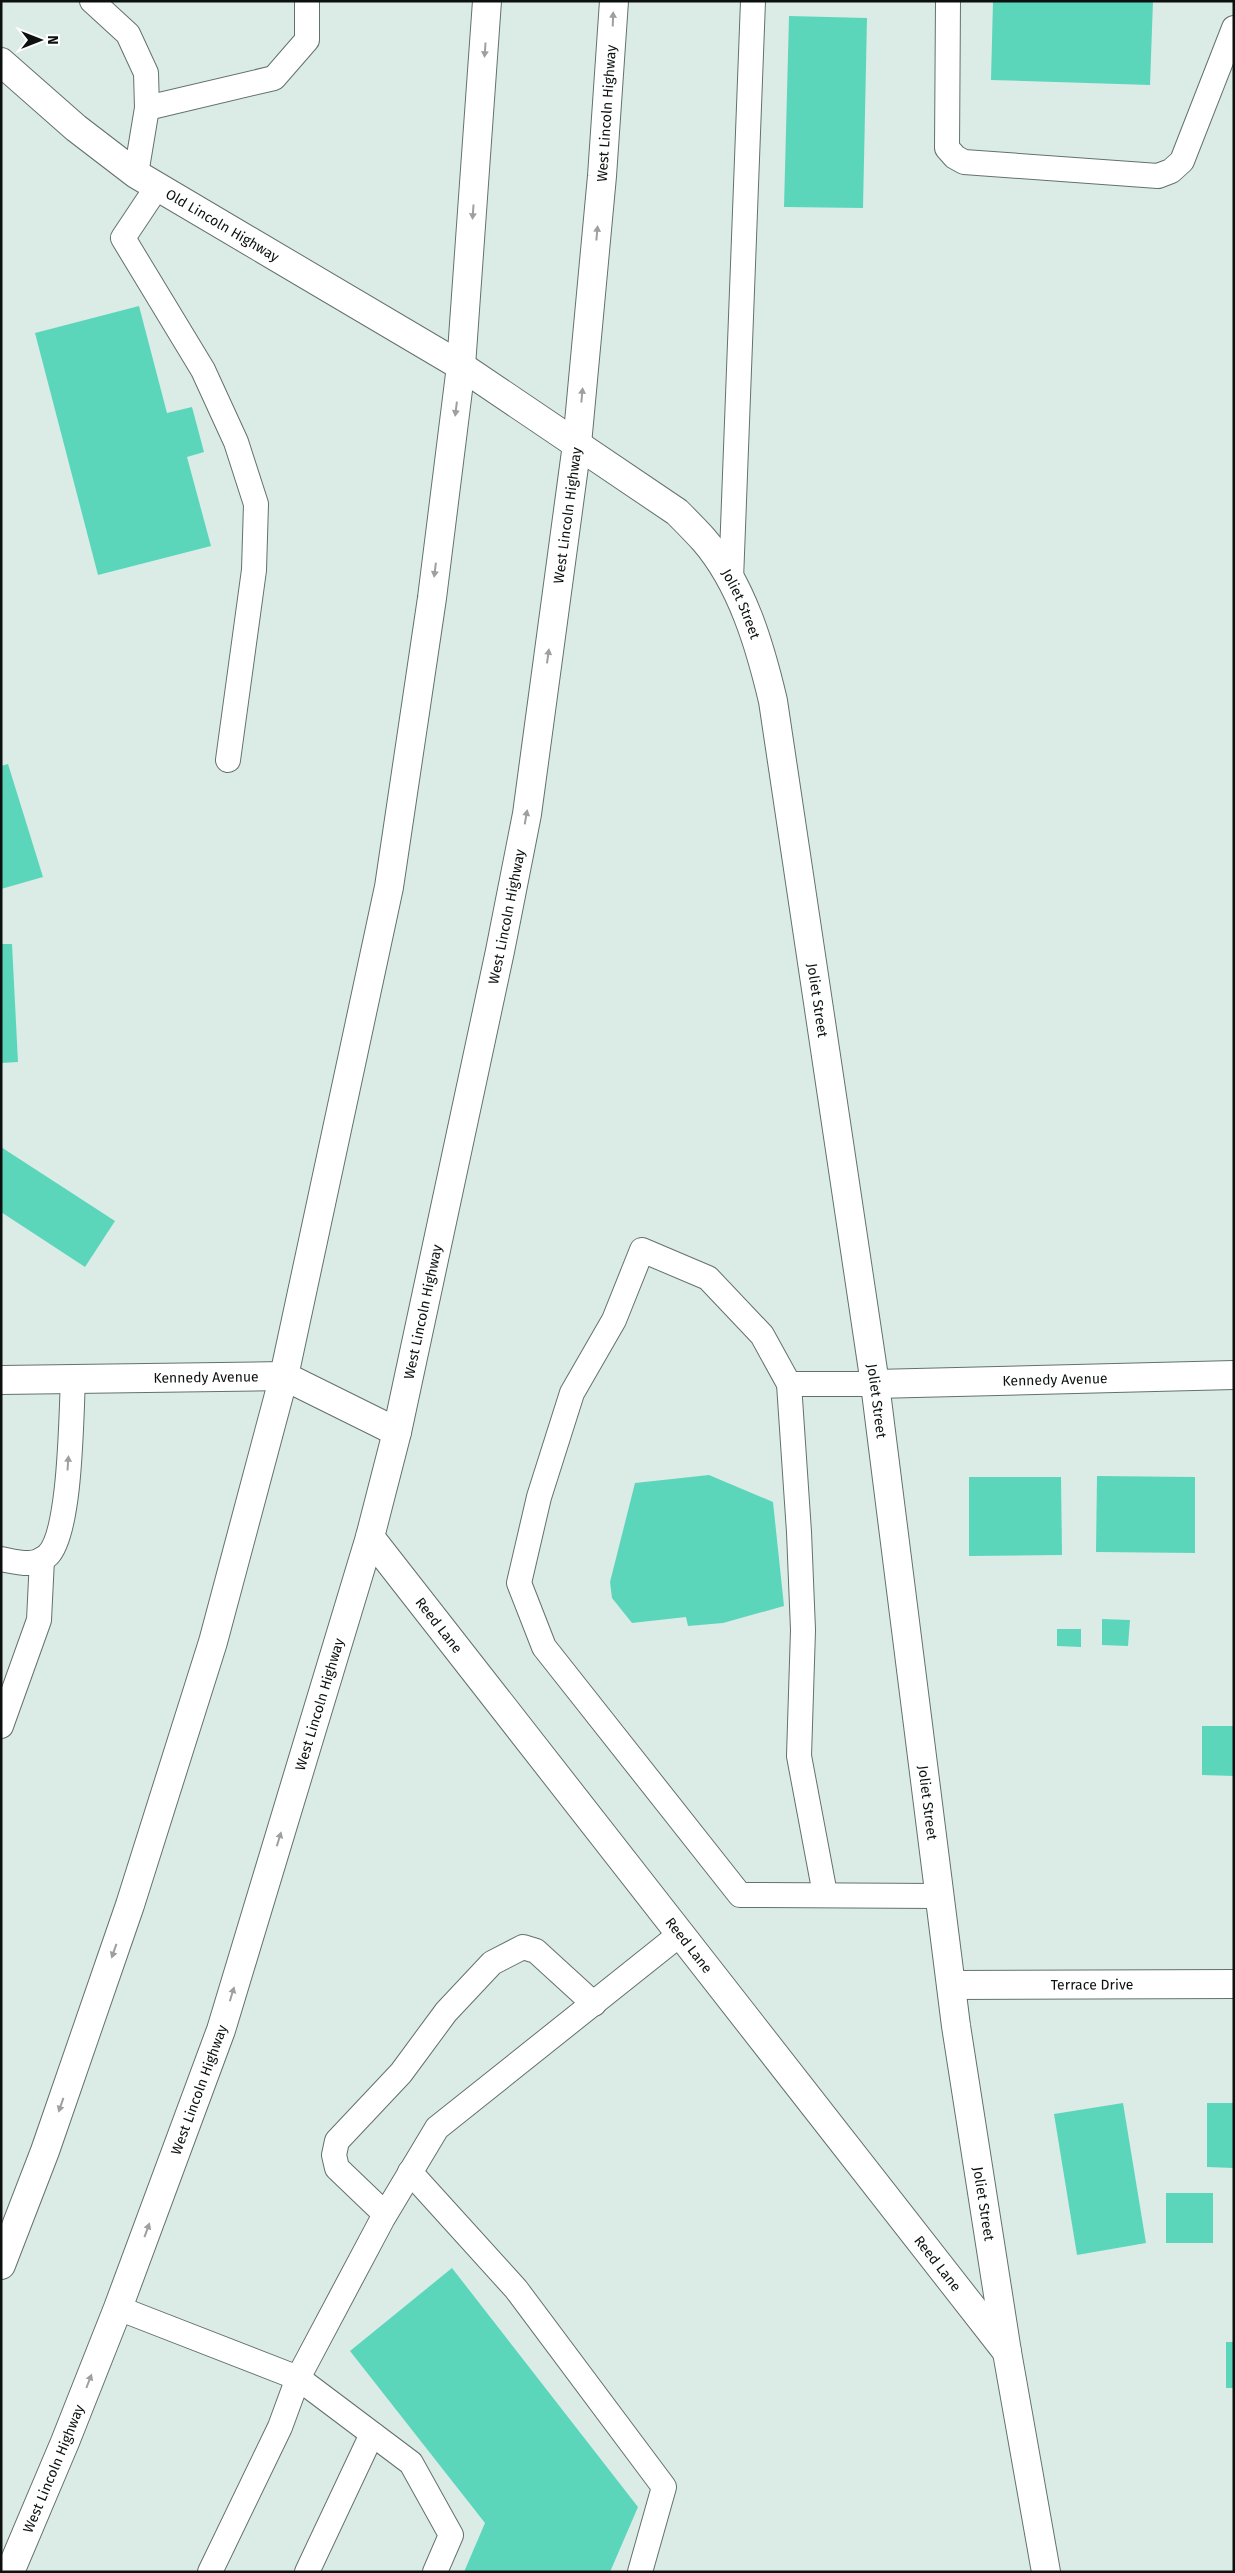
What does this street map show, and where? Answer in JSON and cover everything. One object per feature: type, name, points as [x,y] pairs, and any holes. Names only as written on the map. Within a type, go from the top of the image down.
[{"type":"street","points":[[1,2265],[45,2151],[154,1830],[213,1642],[284,1376],[390,887],[432,598],[461,366],[487,1]]},
{"type":"street","name":"West Lincoln Highway","points":[[10,2572],[65,2442],[118,2308],[221,2030],[370,1537],[397,1432],[498,960],[526,814],[577,444],[602,176],[614,1]]},
{"type":"street","name":"Old Lincoln Highway","points":[[1,62],[76,128],[146,180],[461,366]]},
{"type":"street","name":"Joliet Street","points":[[461,366],[677,512],[705,541],[731,580],[762,651],[773,701],[875,1384],[938,1896],[951,1984],[1007,2352],[1046,2572]]},
{"type":"street","name":"Kennedy Avenue","points":[[875,1384],[1234,1375]]},
{"type":"street","name":"Kennedy Avenue","points":[[1,1380],[284,1376],[397,1432]]},
{"type":"street","name":"Reed Lane","points":[[370,1537],[1007,2352]]},
{"type":"street","name":"Terrace Drive","points":[[951,1984],[1234,1984]]},
{"type":"lane","points":[[92,1],[128,34],[146,73],[146,180],[123,238],[203,370],[236,442],[256,504],[254,579],[228,760]]},
{"type":"lane","points":[[147,108],[274,78],[306,40],[307,1]]},
{"type":"lane","points":[[731,580],[754,7],[752,1]]},
{"type":"lane","points":[[948,1],[947,148],[955,157],[964,162],[1158,176],[1172,171],[1182,161],[1234,28]]},
{"type":"lane","points":[[825,1894],[799,1756],[803,1630],[799,1532],[789,1384],[762,1335],[708,1278],[642,1250],[614,1320],[572,1393],[539,1497],[519,1582],[544,1647],[740,1895],[938,1896]]},
{"type":"lane","points":[[1,1559],[26,1564],[48,1556],[56,1544],[64,1512],[73,1380]]},
{"type":"lane","points":[[789,1384],[875,1384]]},
{"type":"lane","points":[[1,1726],[38,1620],[42,1559]]},
{"type":"lane","points":[[210,2572],[280,2427],[298,2378],[385,2214],[437,2128],[679,1934]]},
{"type":"lane","points":[[385,2214],[337,2168],[334,2155],[337,2141],[401,2073],[446,2012],[492,1963],[523,1947],[536,1950],[594,2004]]},
{"type":"lane","points":[[410,2172],[516,2289],[664,2487],[640,2572]]},
{"type":"lane","points":[[118,2308],[298,2378],[411,2463],[451,2535],[434,2572]]},
{"type":"lane","points":[[307,2572],[372,2434]]},
{"type":"building","points":[[993,1],[1153,1],[1150,85],[991,80]]},
{"type":"building","points":[[789,16],[867,18],[863,208],[784,207]]},
{"type":"building","points":[[139,306],[167,413],[192,407],[204,452],[187,457],[211,546],[98,575],[35,333]]},
{"type":"building","points":[[8,764],[43,877],[1,889],[1,766]]},
{"type":"building","points":[[1,944],[12,944],[18,1062],[1,1063]]},
{"type":"building","points":[[1,1147],[115,1221],[85,1267],[1,1212]]},
{"type":"building","points":[[709,1475],[773,1502],[784,1606],[723,1623],[688,1626],[686,1617],[632,1623],[612,1598],[610,1582],[635,1483]]},
{"type":"building","points":[[1097,1476],[1195,1477],[1195,1553],[1096,1552]]},
{"type":"building","points":[[969,1477],[1061,1477],[1062,1555],[969,1556]]},
{"type":"building","points":[[1102,1619],[1130,1620],[1128,1646],[1102,1645]]},
{"type":"building","points":[[1057,1629],[1081,1629],[1081,1647],[1057,1646]]},
{"type":"building","points":[[1202,1726],[1234,1726],[1234,1776],[1202,1775]]},
{"type":"building","points":[[1123,2103],[1146,2243],[1077,2255],[1054,2114]]},
{"type":"building","points":[[1207,2103],[1234,2103],[1234,2168],[1207,2167]]},
{"type":"building","points":[[1166,2193],[1213,2193],[1213,2243],[1166,2243]]},
{"type":"building","points":[[452,2268],[638,2507],[610,2572],[464,2572],[485,2523],[350,2351]]},
{"type":"building","points":[[1226,2342],[1234,2342],[1234,2388],[1226,2388]]}]
